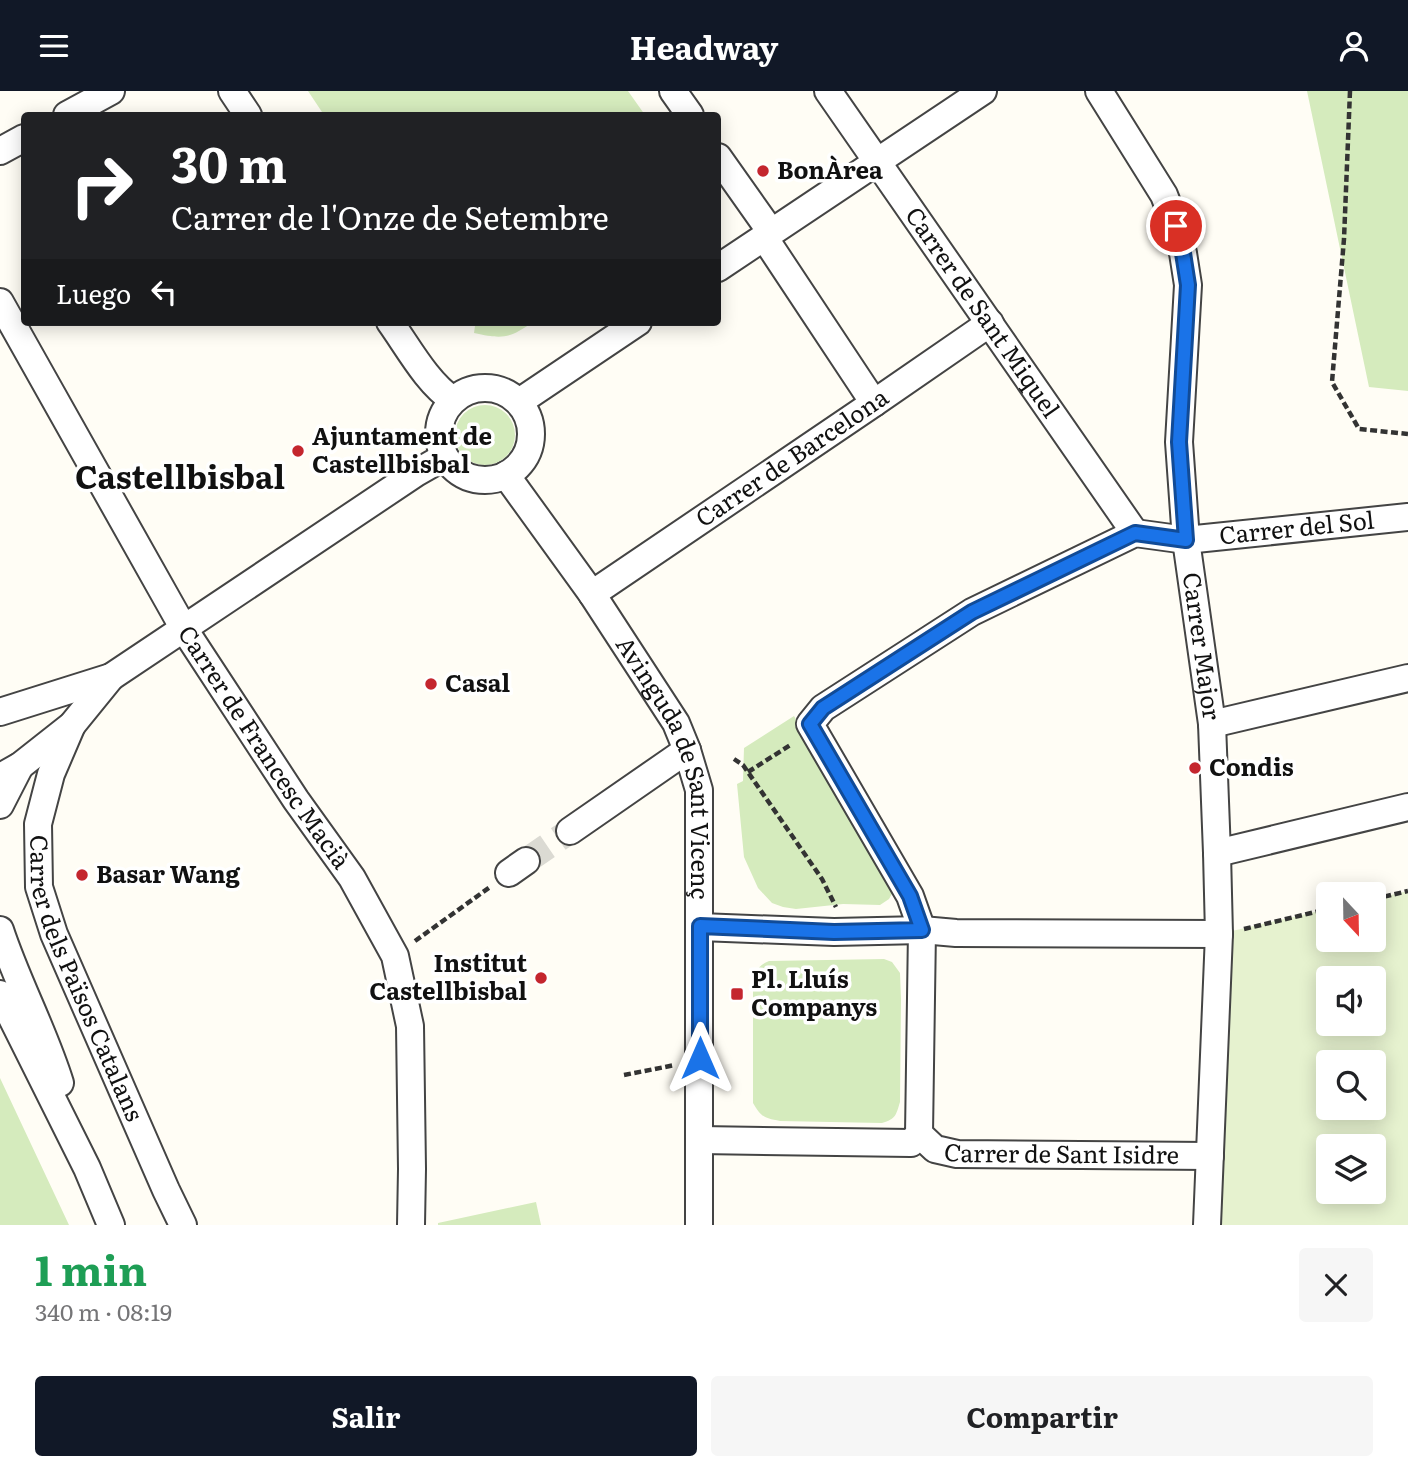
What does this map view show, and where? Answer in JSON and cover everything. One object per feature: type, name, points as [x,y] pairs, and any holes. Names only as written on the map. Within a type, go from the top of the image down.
[{"type":"street","points":[[72,112],[111,91]]},
{"type":"street","points":[[232,91],[246,112]]},
{"type":"street","points":[[673,91],[688,112]]},
{"type":"street","name":"Carrer de Sant Miquel","points":[[828,91],[1135,533]]},
{"type":"street","points":[[721,266],[983,91]]},
{"type":"street","name":"Carrer Major","points":[[1099,91],[1164,195],[1176,226],[1188,285],[1179,442],[1186,540],[1212,724],[1219,935],[1207,1225]]},
{"type":"street","points":[[0,151],[21,140]]},
{"type":"street","points":[[721,162],[874,403]]},
{"type":"street","name":"Carrer de Francesc Macià","points":[[0,302],[184,629],[296,800],[352,878],[395,956],[410,1026],[411,1225]]},
{"type":"street","name":"Carrer de Barcelona","points":[[592,594],[990,323]]},
{"type":"street","points":[[393,326],[443,394],[453,400]]},
{"type":"street","points":[[519,402],[632,326]]},
{"type":"street","points":[[479,387],[494,388],[519,402],[527,414],[531,442],[526,456],[517,467],[506,475],[478,481],[453,468],[438,443],[438,427],[443,412],[453,400],[479,387]]},
{"type":"street","points":[[0,712],[111,677],[444,457]]},
{"type":"street","name":"Avinguda de Sant Vicenç","points":[[506,475],[592,594],[676,723],[699,790],[699,1225]]},
{"type":"street","name":"Carrer del Sol","points":[[1135,533],[1186,540],[1408,517]]},
{"type":"street","points":[[699,1140],[911,1143],[919,1134],[922,930],[910,896],[810,724],[823,708],[972,612],[1135,533]]},
{"type":"street","points":[[0,696],[111,677]]},
{"type":"street","points":[[0,805],[10,772],[72,725],[111,677]]},
{"type":"street","points":[[1212,724],[1408,678]]},
{"type":"street","name":"Carrer dels Països Catalans","points":[[72,725],[51,774],[38,824],[39,887],[54,935],[183,1225]]},
{"type":"street","points":[[570,831],[687,750]]},
{"type":"street","points":[[1217,853],[1408,807]]},
{"type":"street","points":[[700,926],[834,932],[922,930],[956,933],[1219,935]]},
{"type":"street","points":[[0,929],[6,950],[53,1061],[87,1168]]},
{"type":"street","points":[[0,994],[87,1168],[111,1225]]},
{"type":"street","name":"Carrer de Sant Isidre","points":[[919,1134],[935,1150],[957,1154],[1210,1156]]},
{"type":"path","points":[[1350,91],[1344,239],[1332,382],[1359,429],[1408,434]]},
{"type":"path","points":[[748,772],[814,730]]},
{"type":"path","points":[[734,759],[743,765],[822,879],[837,910]]},
{"type":"path","points":[[395,956],[518,867]]},
{"type":"path","points":[[1386,896],[1408,891]]},
{"type":"path","points":[[1219,935],[1316,912]]},
{"type":"path","points":[[624,1075],[677,1065]]},
{"type":"green space","points":[[308,91],[628,91],[643,112],[322,112]]},
{"type":"green space","points":[[1307,91],[1408,91],[1408,391],[1369,387]]},
{"type":"green space","points":[[475,326],[527,326],[511,335],[499,337],[474,333]]},
{"type":"green space","points":[[485,405],[497,407],[510,418],[515,435],[513,447],[502,460],[485,465],[473,463],[460,452],[455,435],[457,423],[468,410]]},
{"type":"green space","points":[[794,716],[892,887],[893,892],[889,899],[880,905],[843,904],[796,909],[772,903],[758,888],[744,857],[737,784],[743,781],[744,748]]},
{"type":"green space","points":[[1408,891],[1408,1225],[1207,1225],[1219,934],[1316,912],[1316,952],[1386,952],[1386,896]]},
{"type":"green space","points":[[884,959],[892,962],[900,973],[900,1102],[895,1116],[882,1123],[780,1121],[761,1114],[753,1103],[753,981],[758,969],[769,961]]},
{"type":"green space","points":[[0,1078],[69,1225],[0,1225]]},
{"type":"green space","points":[[536,1202],[541,1225],[438,1225],[438,1223]]},
{"type":"tunnel","points":[[526,861],[570,831]]},
{"type":"place","name":"BonÀrea","points":[[763,171]]},
{"type":"place","name":"Ajuntament de Castellbisbal","points":[[298,451]]},
{"type":"place","name":"Casal","points":[[431,684]]},
{"type":"place","name":"Condis","points":[[1195,768]]},
{"type":"place","name":"Basar Wang","points":[[82,875]]},
{"type":"place","name":"Institut Castellbisbal","points":[[541,978]]},
{"type":"place","name":"Pl. Lluís Companys","points":[[737,994]]},
{"type":"district","name":"Castellbisbal","points":[[180,478]]},
{"type":"route","points":[[700,1058],[700,926],[834,932],[922,930],[910,896],[810,724],[823,708],[972,612],[1135,533],[1186,540],[1179,442],[1188,285],[1176,226]]}]
